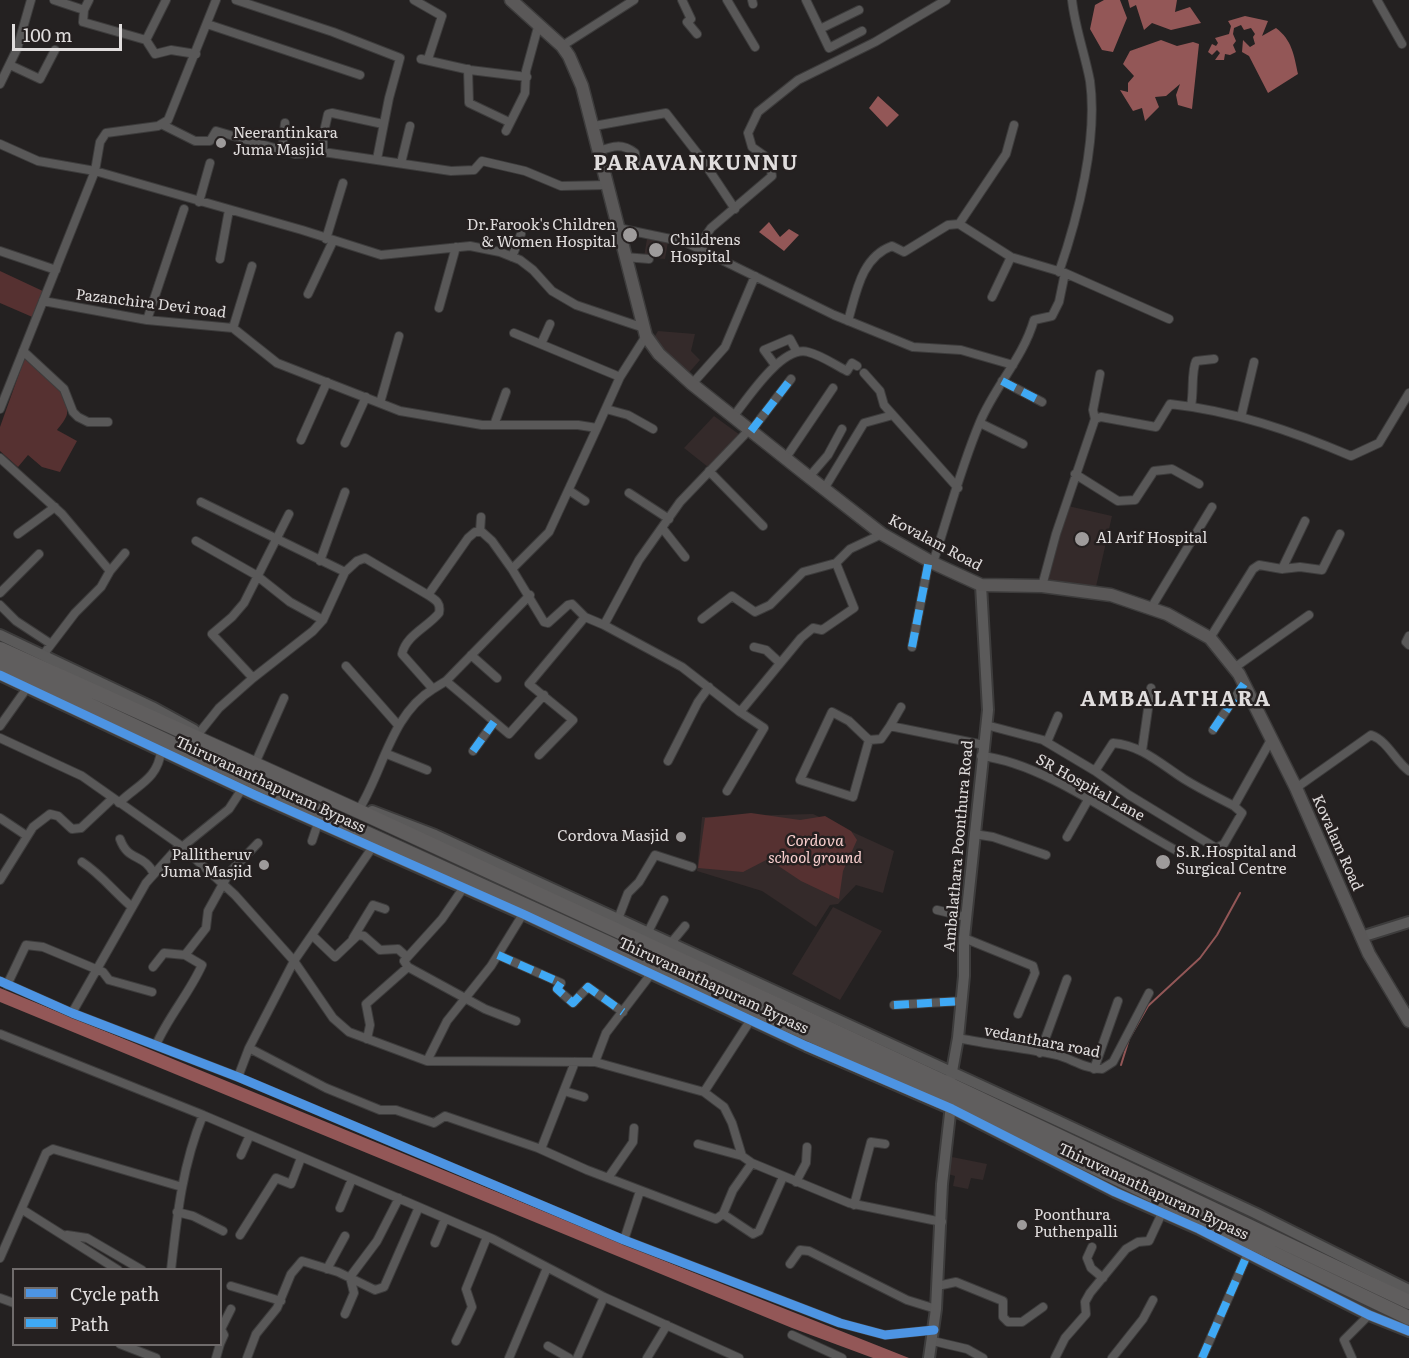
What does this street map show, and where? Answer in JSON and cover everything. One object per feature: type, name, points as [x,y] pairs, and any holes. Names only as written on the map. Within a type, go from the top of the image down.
[{"type":"highway","name":"Thiruvananthapuram Bypass","points":[[0,649],[365,814],[951,1091],[1409,1302]]},
{"type":"highway","name":"Thiruvananthapuram Bypass","points":[[0,663],[263,786],[951,1091],[1409,1318]]},
{"type":"main road","name":"Kovalam Road","points":[[517,2],[538,27],[562,46],[582,86],[645,332],[659,354],[750,431],[882,534],[931,561],[981,585],[1042,586],[1111,595],[1167,614],[1210,638],[1244,684],[1296,788],[1361,937],[1409,1021]]},
{"type":"street","points":[[0,84],[17,49],[30,0]]},
{"type":"street","points":[[54,0],[84,10]]},
{"type":"street","points":[[89,0],[84,10],[83,22],[146,40],[155,54],[171,50],[196,54]]},
{"type":"street","points":[[146,40],[166,0]]},
{"type":"street","points":[[164,125],[196,54],[216,0]]},
{"type":"street","points":[[236,0],[333,32],[400,58],[383,124],[378,159]]},
{"type":"street","points":[[414,0],[442,16],[424,59],[468,69],[527,77]]},
{"type":"street","points":[[562,46],[634,0]]},
{"type":"street","points":[[682,0],[691,19],[687,22],[697,34]]},
{"type":"street","points":[[727,0],[755,47]]},
{"type":"street","points":[[806,0],[815,8],[820,29],[829,48],[862,31]]},
{"type":"street","points":[[912,647],[931,561],[980,423],[1002,381],[1026,345],[1034,320],[1052,316],[1056,310],[1088,156],[1091,115],[1090,81],[1075,26],[1072,0]]},
{"type":"street","points":[[1377,0],[1402,44]]},
{"type":"street","points":[[698,247],[711,228],[772,176],[769,159],[752,147],[748,133],[758,112],[798,80],[875,42],[943,1]]},
{"type":"street","points":[[820,29],[859,10]]},
{"type":"street","points":[[207,24],[360,75]]},
{"type":"street","points":[[506,131],[525,93],[538,27]]},
{"type":"street","points":[[10,65],[40,80],[55,50]]},
{"type":"street","points":[[468,69],[469,103],[509,122]]},
{"type":"street","points":[[594,126],[666,113],[701,158],[735,209]]},
{"type":"street","points":[[323,152],[323,135],[328,114],[383,124]]},
{"type":"street","points":[[282,150],[285,123]]},
{"type":"street","points":[[0,409],[2,399],[95,171],[100,142],[106,133],[164,125],[195,141],[210,141],[216,131],[295,154],[323,152],[469,172],[482,161],[525,171],[561,186],[607,185]]},
{"type":"street","points":[[959,224],[1006,154],[1014,125]]},
{"type":"street","points":[[401,163],[410,126]]},
{"type":"street","points":[[0,144],[38,161],[95,171],[381,255],[470,246],[512,257],[533,270],[552,291],[576,305],[645,332],[620,377],[570,491],[549,532],[512,569]]},
{"type":"street","points":[[599,151],[621,145],[634,153],[636,164]]},
{"type":"street","points":[[199,202],[210,163]]},
{"type":"street","points":[[308,294],[329,240],[343,183]]},
{"type":"street","points":[[147,320],[184,209]]},
{"type":"street","points":[[220,259],[229,210]]},
{"type":"street","points":[[848,321],[864,268],[882,252],[892,246],[904,252],[948,225],[959,224],[1011,257],[1062,273],[1169,319]]},
{"type":"street","points":[[618,228],[647,232],[698,247],[848,321],[913,347],[961,350],[1013,365]]},
{"type":"street","points":[[512,257],[521,234]]},
{"type":"street","points":[[439,308],[456,247]]},
{"type":"street","points":[[0,251],[56,270]]},
{"type":"street","points":[[625,257],[649,260]]},
{"type":"street","points":[[992,297],[1011,257]]},
{"type":"street","points":[[233,328],[252,266]]},
{"type":"street","points":[[692,384],[725,347],[755,276]]},
{"type":"street","name":"Pazanchira Devi road","points":[[43,301],[147,320],[205,323],[233,328],[277,363],[400,411],[454,422],[494,425],[578,425],[597,428]]},
{"type":"street","points":[[541,344],[550,324]]},
{"type":"street","points":[[514,333],[620,377]]},
{"type":"street","points":[[380,403],[399,336]]},
{"type":"street","points":[[776,365],[764,350],[790,339],[797,352]]},
{"type":"street","points":[[23,351],[64,389],[73,412],[78,417],[84,421],[108,422]]},
{"type":"street","points":[[733,417],[776,365],[797,352],[808,352],[847,371],[852,363],[857,366]]},
{"type":"street","points":[[1191,406],[1195,386],[1192,370],[1196,361],[1214,359]]},
{"type":"street","points":[[1241,417],[1254,362]]},
{"type":"street","points":[[864,373],[880,391],[884,405],[958,488]]},
{"type":"street","points":[[1042,586],[1075,474],[1095,419],[1093,410],[1100,374]]},
{"type":"street","points":[[604,625],[639,560],[680,502],[750,431],[791,379]]},
{"type":"street","points":[[1002,381],[1042,402]]},
{"type":"street","points":[[301,440],[327,382]]},
{"type":"street","points":[[785,459],[832,388]]},
{"type":"street","points":[[494,425],[506,392]]},
{"type":"street","points":[[1095,419],[1101,417],[1156,427],[1170,404],[1191,406],[1279,427],[1351,456],[1378,443],[1409,393]]},
{"type":"street","points":[[345,443],[366,397]]},
{"type":"street","points":[[606,409],[616,409],[653,429]]},
{"type":"street","points":[[824,489],[864,423],[893,415]]},
{"type":"street","points":[[980,423],[1023,444]]},
{"type":"street","points":[[809,477],[828,455],[842,429]]},
{"type":"street","points":[[0,458],[55,507],[110,571]]},
{"type":"street","points":[[1075,474],[1118,501],[1135,500],[1154,471],[1172,469],[1199,484]]},
{"type":"street","points":[[710,471],[763,526]]},
{"type":"street","points":[[570,491],[585,501]]},
{"type":"street","points":[[320,561],[345,492]]},
{"type":"street","points":[[629,493],[669,519]]},
{"type":"street","points":[[201,502],[345,572]]},
{"type":"street","points":[[18,534],[55,507]]},
{"type":"street","points":[[1151,608],[1212,507]]},
{"type":"street","points":[[253,678],[212,634],[244,603],[256,575],[289,514]]},
{"type":"street","points":[[480,532],[481,517]]},
{"type":"street","points":[[1282,569],[1305,521]]},
{"type":"street","points":[[663,529],[685,557]]},
{"type":"street","points":[[480,532],[492,541],[512,569],[530,595],[544,622],[548,623],[568,604],[572,604],[585,617],[648,646],[764,728],[727,791]]},
{"type":"street","points":[[428,595],[468,538],[480,532]]},
{"type":"street","points":[[702,619],[732,596],[754,612],[770,605],[803,572],[836,563],[850,549],[882,534]]},
{"type":"street","points":[[1210,638],[1253,569],[1259,565],[1282,569],[1300,567],[1322,570],[1340,534]]},
{"type":"street","points":[[195,540],[256,575],[290,602],[323,620]]},
{"type":"street","points":[[43,655],[75,614],[101,587],[110,571],[125,553]]},
{"type":"street","points":[[0,593],[39,554]]},
{"type":"street","points":[[199,734],[219,708],[253,678],[313,632],[323,620],[345,572],[357,561],[365,558],[436,600],[440,607],[439,613],[422,626],[403,649],[402,654],[433,689]]},
{"type":"street","points":[[740,712],[780,663],[811,630],[822,630],[854,608],[836,563]]},
{"type":"street","name":"Ambalathara Poonthura Road","points":[[932,1345],[942,1222],[942,1185],[962,1001],[964,938],[986,725],[986,651],[981,585]]},
{"type":"street","points":[[361,806],[387,754],[398,724],[419,698],[446,681],[530,595]]},
{"type":"street","points":[[0,605],[16,621],[51,644]]},
{"type":"street","points":[[1234,668],[1309,615]]},
{"type":"street","points":[[538,755],[573,720],[529,684],[585,617]]},
{"type":"street","name":"Thiruvananthapuram Bypass","points":[[0,635],[152,707],[199,734],[361,806],[435,835],[671,943],[951,1091],[1020,1145],[1248,1253],[1369,1315],[1409,1331]]},
{"type":"street","points":[[1409,636],[1406,642],[1409,645]]},
{"type":"street","points":[[754,647],[766,650],[780,663]]},
{"type":"street","points":[[471,655],[496,678]]},
{"type":"street","points":[[346,666],[398,724]]},
{"type":"street","name":"Thiruvananthapuram Bypass","points":[[0,675],[242,789],[464,887],[750,1021],[951,1091],[1255,1213],[1409,1290]]},
{"type":"street","points":[[446,681],[509,734],[544,695]]},
{"type":"street","points":[[1213,730],[1244,684]]},
{"type":"street","points":[[668,761],[698,702],[709,687]]},
{"type":"street","points":[[0,726],[27,688]]},
{"type":"street","points":[[1142,751],[1151,688]]},
{"type":"street","points":[[257,759],[284,698]]},
{"type":"street","points":[[869,740],[853,797],[800,780],[832,712],[849,721],[869,740],[880,739],[901,707]]},
{"type":"street","points":[[1047,742],[1058,716]]},
{"type":"street","points":[[473,751],[494,722]]},
{"type":"street","points":[[986,725],[1047,742],[1095,771],[1128,795],[1216,848],[1224,844],[1242,813],[1234,806],[1185,780],[1142,751],[1113,743],[1095,771]]},
{"type":"street","name":"SR Hospital Lane","points":[[890,726],[982,750],[1015,763],[1088,800],[1183,854]]},
{"type":"street","points":[[1296,788],[1371,735],[1379,738],[1398,764],[1409,771]]},
{"type":"street","points":[[0,738],[82,776],[181,846],[224,885],[294,961],[339,1024],[367,1039],[427,1061],[595,1062],[704,1092],[724,1107],[732,1123],[742,1156]]},
{"type":"street","points":[[1234,806],[1272,738]]},
{"type":"street","points":[[0,880],[33,827],[52,813],[72,829],[81,828],[149,778],[160,765],[161,751]]},
{"type":"street","points":[[387,754],[427,770]]},
{"type":"street","points":[[72,1013],[132,907],[154,874],[181,846],[229,809],[242,789]]},
{"type":"street","points":[[1067,837],[1088,800]]},
{"type":"street","points":[[0,831],[3,821],[27,836]]},
{"type":"street","points":[[312,841],[318,823]]},
{"type":"street","points":[[974,834],[993,837],[1046,855]]},
{"type":"street","points":[[120,839],[123,849],[130,856],[141,858],[154,874]]},
{"type":"street","points":[[185,955],[206,928],[208,910],[229,873],[258,843]]},
{"type":"street","points":[[238,1077],[249,1048],[294,961],[372,848]]},
{"type":"street","points":[[618,919],[628,893],[639,882],[655,855],[692,867]]},
{"type":"street","points":[[82,862],[101,874],[113,886],[116,894],[132,907]]},
{"type":"street","points":[[464,887],[442,919],[404,961],[408,967],[485,1009],[516,1021]]},
{"type":"street","points":[[648,932],[663,900]]},
{"type":"street","points":[[312,935],[334,957],[353,938],[373,905],[385,909]]},
{"type":"street","points":[[937,910],[966,916]]},
{"type":"street","points":[[427,1061],[438,1035],[498,955],[523,914]]},
{"type":"street","points":[[1361,937],[1409,922]]},
{"type":"street","points":[[671,943],[685,926]]},
{"type":"street","points":[[353,938],[364,936],[380,950],[398,949],[407,957]]},
{"type":"street","points":[[964,938],[1034,966],[1035,973],[1017,1014]]},
{"type":"street","points":[[152,992],[110,980],[103,972],[43,947],[26,945],[4,983],[72,1013],[238,1077],[624,1240],[840,1323],[932,1345],[967,1350],[983,1358]]},
{"type":"street","points":[[153,968],[164,953],[185,955],[202,965],[178,1007],[165,1024],[156,1045]]},
{"type":"street","points":[[498,955],[561,983],[556,989],[573,1003],[588,987],[623,1012]]},
{"type":"street","points":[[367,1039],[370,1025],[366,1004],[408,967]]},
{"type":"street","points":[[595,1062],[606,1033],[651,974]]},
{"type":"street","points":[[1040,1053],[1067,979]]},
{"type":"street","name":"vedanthara road","points":[[958,1038],[995,1047],[1059,1056],[1094,1069],[1108,1067],[1113,1062],[1149,993]]},
{"type":"street","points":[[894,1005],[962,1001]]},
{"type":"street","points":[[1094,1069],[1118,1001]]},
{"type":"street","points":[[704,1092],[750,1021]]},
{"type":"street","points":[[0,1034],[203,1115],[249,1137],[488,1237],[604,1297],[739,1358]]},
{"type":"street","points":[[249,1048],[295,1074],[380,1110],[396,1110],[434,1123],[445,1116],[541,1149],[640,1191],[716,1219],[723,1214],[733,1190],[752,1163]]},
{"type":"street","points":[[541,1149],[575,1062]]},
{"type":"street","points":[[564,1091],[584,1096]]},
{"type":"street","points":[[171,1268],[177,1212],[187,1157],[203,1115]]},
{"type":"street","points":[[608,1178],[633,1142],[634,1128]]},
{"type":"street","points":[[241,1155],[249,1137]]},
{"type":"street","points":[[854,1204],[871,1142],[885,1144]]},
{"type":"street","points":[[698,1144],[742,1156],[752,1163],[796,1182],[854,1204],[942,1222]]},
{"type":"street","points":[[796,1182],[806,1163],[807,1147]]},
{"type":"street","points":[[0,1257],[46,1153],[53,1149],[182,1187]]},
{"type":"street","points":[[240,1235],[276,1178],[291,1184],[301,1158]]},
{"type":"street","points":[[723,1214],[753,1234],[759,1231],[783,1176]]},
{"type":"street","points":[[340,1208],[352,1179]]},
{"type":"street","points":[[624,1240],[640,1191]]},
{"type":"street","points":[[350,1277],[377,1241],[399,1198]]},
{"type":"street","points":[[247,1358],[256,1334],[281,1301],[297,1265],[306,1262],[350,1277],[375,1290],[384,1287],[418,1207]]},
{"type":"street","points":[[22,1210],[116,1268]]},
{"type":"street","points":[[177,1212],[193,1216],[223,1231]]},
{"type":"street","points":[[1054,1358],[1065,1338],[1086,1314],[1086,1299],[1126,1249],[1133,1244],[1149,1241],[1152,1238],[1162,1213]]},
{"type":"street","points":[[435,1243],[445,1219]]},
{"type":"street","points":[[62,1235],[87,1238],[140,1268]]},
{"type":"street","points":[[327,1269],[345,1236]]},
{"type":"street","points":[[456,1341],[472,1306],[466,1289],[488,1237]]},
{"type":"street","points":[[1092,1247],[1087,1258],[1091,1268],[1103,1278]]},
{"type":"street","points":[[790,1264],[800,1250],[809,1251],[907,1300],[936,1309]]},
{"type":"street","points":[[1202,1358],[1248,1253]]},
{"type":"street","points":[[509,1358],[547,1268]]},
{"type":"street","points":[[345,1314],[354,1293],[350,1277]]},
{"type":"street","points":[[937,1286],[956,1282],[1003,1301],[1003,1317],[1008,1322],[1022,1322],[1043,1306]]},
{"type":"street","points":[[231,1286],[281,1301]]},
{"type":"street","points":[[577,1358],[604,1297]]},
{"type":"street","points":[[1112,1358],[1143,1319],[1153,1300]]},
{"type":"street","points":[[222,1327],[231,1309]]},
{"type":"street","points":[[1352,1358],[1344,1340],[1369,1315]]},
{"type":"street","points":[[647,1358],[667,1325]]},
{"type":"street","points":[[792,1335],[842,1358]]},
{"type":"street","points":[[548,1346],[568,1358]]},
{"type":"street","points":[[139,1351],[156,1358]]},
{"type":"shaded area","points":[[1104,0],[1120,0],[1127,18],[1113,52],[1102,50],[1090,29],[1095,5]]},
{"type":"shaded area","points":[[1128,0],[1177,0],[1175,12],[1190,7],[1201,23],[1171,30],[1152,23],[1144,30],[1136,5],[1130,8]]},
{"type":"shaded area","points":[[1245,16],[1268,21],[1262,36],[1276,28],[1286,38],[1294,54],[1298,74],[1268,93],[1249,56],[1242,52],[1243,40],[1250,47],[1255,44],[1253,37],[1255,34],[1251,28],[1244,30],[1241,25],[1234,28],[1233,34],[1236,41],[1233,45],[1236,52],[1230,55],[1225,54],[1224,60],[1215,60],[1220,53],[1217,50],[1212,55],[1208,52],[1212,44],[1216,46],[1218,43],[1215,38],[1229,34],[1231,26],[1228,21]]},
{"type":"shaded area","points":[[1161,40],[1177,46],[1193,42],[1199,44],[1192,109],[1178,105],[1176,95],[1180,84],[1166,96],[1155,97],[1159,107],[1145,121],[1142,108],[1133,111],[1120,90],[1128,92],[1128,83],[1134,76],[1123,64],[1130,51]]},
{"type":"shaded area","points":[[878,96],[899,115],[887,127],[869,108]]},
{"type":"shaded area","points":[[769,222],[780,237],[789,229],[799,235],[784,251],[759,232]]},
{"type":"shaded area","name":"Childrens Hospital","points":[[647,239],[668,242],[665,259],[644,257]]},
{"type":"shaded area","points":[[658,331],[695,334],[691,351],[700,360],[686,376],[653,339]]},
{"type":"shaded area","points":[[714,416],[740,435],[708,467],[684,448]]},
{"type":"shaded area","name":"Al Arif Hospital","points":[[1068,506],[1112,516],[1095,591],[1044,582],[1060,507]]},
{"type":"shaded area","name":"Cordova school ground","points":[[813,814],[894,851],[883,893],[856,885],[838,904],[830,905],[816,927],[762,891],[697,871],[702,817]]},
{"type":"shaded area","points":[[833,907],[882,931],[840,1000],[792,974]]},
{"type":"shaded area","points":[[0,988],[687,1270],[909,1358],[873,1358],[792,1328],[0,1002]]},
{"type":"shaded area","points":[[947,1156],[987,1164],[983,1180],[971,1178],[968,1189],[953,1186],[955,1176],[944,1173]]},
{"type":"green space","points":[[0,271],[47,293],[37,319],[0,303]]},
{"type":"green space","points":[[25,357],[53,381],[67,405],[67,414],[57,430],[77,441],[60,472],[42,467],[28,455],[18,467],[0,451],[0,427]]},
{"type":"green space","name":"Cordova school ground","points":[[751,813],[800,820],[825,816],[851,831],[857,840],[843,871],[839,899],[801,881],[768,859],[743,872],[698,868],[705,818]]},
{"type":"waterway","points":[[1121,1065],[1129,1039],[1148,1006],[1200,958],[1217,935],[1240,893]]},
{"type":"marked path","points":[[751,431],[791,379]]},
{"type":"marked path","points":[[1002,381],[1042,402]]},
{"type":"marked path","points":[[912,647],[929,560]]},
{"type":"marked path","points":[[1213,730],[1244,684]]},
{"type":"marked path","points":[[473,751],[494,722]]},
{"type":"marked path","points":[[498,955],[561,983],[557,989],[573,1003],[588,987],[623,1012]]},
{"type":"marked path","points":[[894,1005],[962,1001]]},
{"type":"marked path","points":[[1202,1358],[1248,1253]]},
{"type":"cycle path","points":[[0,675],[255,795],[523,914],[806,1046],[952,1109],[1115,1192],[1199,1229],[1369,1315],[1409,1331]]},
{"type":"cycle path","points":[[0,981],[72,1013],[238,1077],[624,1240],[840,1323],[885,1335],[934,1330]]},
{"type":"place","name":"Neerantinkara Juma Masjid","points":[[221,143]]},
{"type":"place","name":"Dr.Farook's Children & Women Hospital","points":[[630,235]]},
{"type":"place","name":"Childrens Hospital","points":[[656,250]]},
{"type":"place","name":"Al Arif Hospital","points":[[1082,539]]},
{"type":"place","name":"Cordova Masjid","points":[[681,837]]},
{"type":"place","name":"S.R.Hospital and Surgical Centre","points":[[1163,862]]},
{"type":"place","name":"Pallitheruv Juma Masjid","points":[[264,865]]},
{"type":"place","name":"Poonthura Puthenpalli","points":[[1022,1225]]},
{"type":"district","name":"PARAVANKUNNU","points":[[696,164]]},
{"type":"district","name":"AMBALATHARA","points":[[1176,700]]}]
